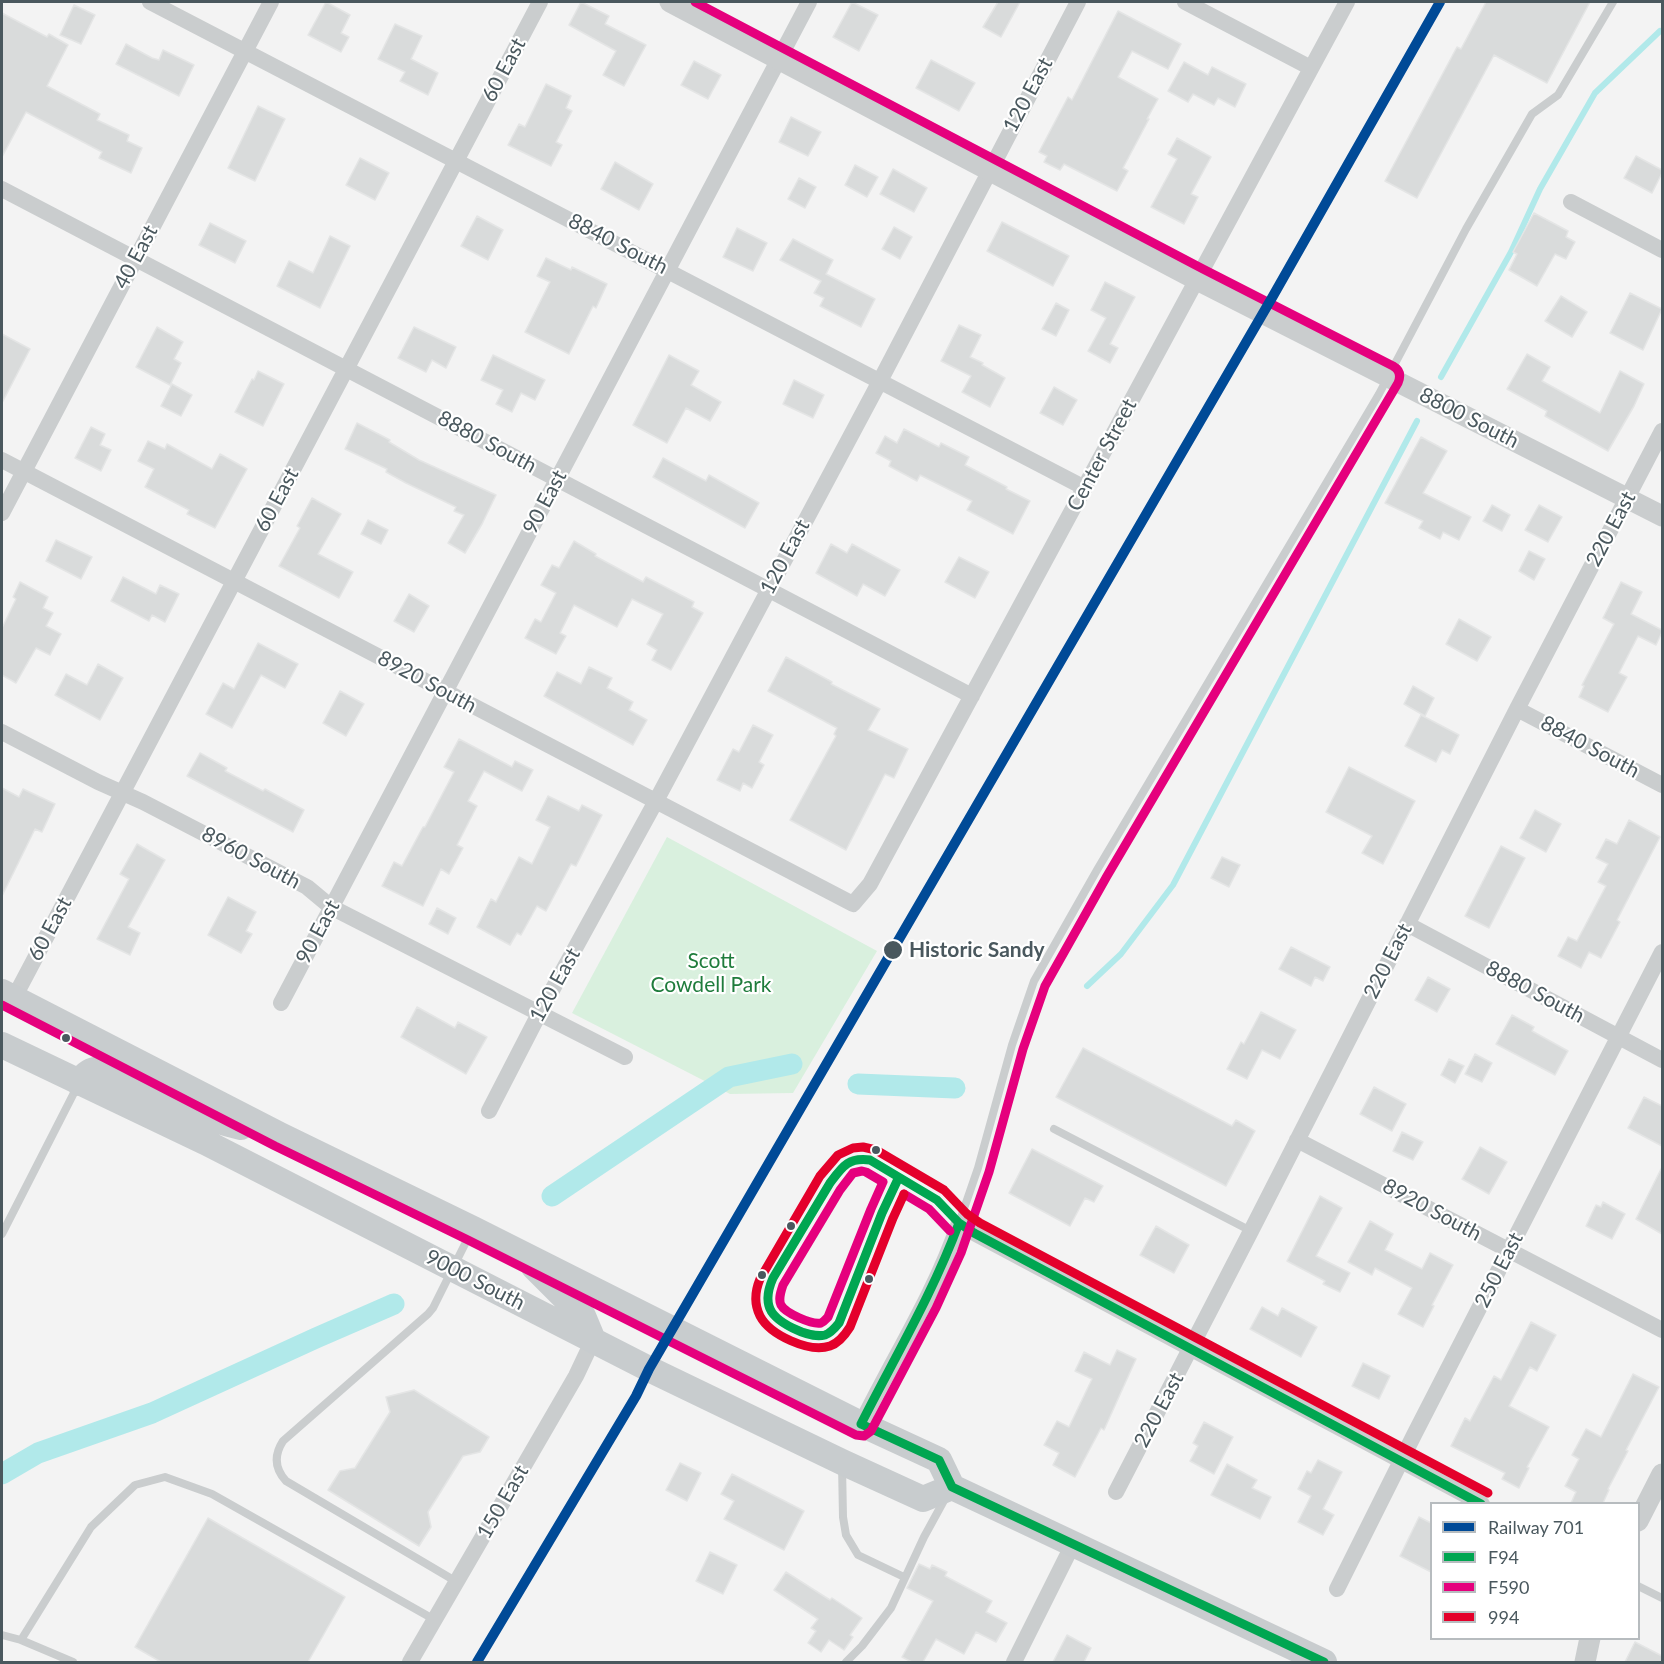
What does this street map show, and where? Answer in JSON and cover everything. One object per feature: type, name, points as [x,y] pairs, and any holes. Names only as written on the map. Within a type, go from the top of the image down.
[{"type":"main road","name":"9000 South","points":[[2,1045],[205,1142],[649,1369],[842,1462],[923,1499],[952,1487],[939,1460],[861,1424],[280,1135],[8,995]]},
{"type":"main road","points":[[80,1083],[88,1072],[104,1070],[195,1114],[219,1122],[280,1135]]},
{"type":"main road","points":[[519,1252],[583,1316],[593,1340]]},
{"type":"main road","points":[[952,1487],[1324,1662]]},
{"type":"street","name":"8840 South","points":[[150,2],[1085,488]]},
{"type":"street","name":"40 East","points":[[2,513],[271,2]]},
{"type":"street","name":"60 East","points":[[8,995],[122,793],[540,2]]},
{"type":"street","name":"8800 South","points":[[670,2],[1197,280],[1662,516]]},
{"type":"street","name":"90 East","points":[[281,1003],[809,2]]},
{"type":"street","name":"120 East","points":[[489,1111],[880,381],[1078,2]]},
{"type":"street","points":[[1185,2],[1311,68]]},
{"type":"street","name":"Center Street","points":[[853,904],[870,884],[1347,2]]},
{"type":"street","name":"8880 South","points":[[2,189],[972,696]]},
{"type":"street","points":[[1571,202],[1662,250]]},
{"type":"street","name":"220 East","points":[[1116,1492],[1662,431]]},
{"type":"street","name":"8920 South","points":[[2,460],[853,904]]},
{"type":"street","name":"8840 South","points":[[1517,709],[1662,785]]},
{"type":"street","name":"8960 South","points":[[2,732],[307,887],[331,907],[625,1057]]},
{"type":"street","name":"8880 South","points":[[1407,924],[1662,1060]]},
{"type":"street","name":"250 East","points":[[1337,1588],[1662,952]]},
{"type":"street","name":"8920 South","points":[[1297,1140],[1662,1330]]},
{"type":"street","points":[[861,1424],[925,1302],[950,1249],[959,1222],[974,1233],[1480,1502]]},
{"type":"street","name":"150 East","points":[[410,1662],[576,1376],[593,1340]]},
{"type":"street","points":[[1640,1517],[1662,1474]]},
{"type":"street","points":[[1014,1662],[1073,1544]]},
{"type":"street","points":[[1585,1662],[1590,1640]]},
{"type":"lane","points":[[898,1179],[882,1213],[839,1323],[832,1332],[814,1335],[801,1332],[781,1321],[773,1314],[769,1306],[767,1298],[769,1287],[796,1238],[839,1170],[849,1160],[860,1158],[870,1160],[898,1179],[937,1200],[959,1222],[978,1168],[1012,1045],[1034,981],[1096,870],[1388,376],[1466,229],[1532,114],[1558,95],[1613,2]]},
{"type":"lane","points":[[2,1234],[80,1083]]},
{"type":"lane","points":[[1054,1129],[1251,1231]]},
{"type":"lane","points":[[457,1582],[286,1481],[281,1476],[276,1454],[283,1441],[428,1314],[473,1229]]},
{"type":"lane","points":[[842,1462],[843,1517],[846,1535],[858,1555],[904,1577]]},
{"type":"lane","points":[[21,1640],[91,1527],[135,1485],[165,1477],[212,1494],[435,1620]]},
{"type":"lane","points":[[846,1662],[862,1646],[891,1608],[924,1537],[952,1487]]},
{"type":"lane","points":[[1640,1587],[1662,1598]]},
{"type":"lane","points":[[2,1635],[21,1640],[74,1662]]},
{"type":"green space","name":"Scott Cowdell Park","points":[[667,837],[877,951],[793,1093],[730,1094],[572,1013]]},
{"type":"building","points":[[326,2],[350,15],[341,33],[349,37],[341,52],[308,35]]},
{"type":"building","points":[[581,2],[609,16],[605,24],[646,45],[624,86],[603,75],[616,51],[569,25]]},
{"type":"building","points":[[852,2],[878,15],[859,51],[833,37]]},
{"type":"building","points":[[998,2],[1020,2],[1001,37],[983,27]]},
{"type":"building","points":[[1486,2],[1590,2],[1547,83],[1494,55],[1417,198],[1385,181],[1457,47],[1461,49]]},
{"type":"building","points":[[74,5],[95,15],[81,44],[60,35]]},
{"type":"building","points":[[1118,11],[1181,44],[1168,69],[1132,51],[1118,77],[1158,99],[1123,168],[1128,171],[1117,191],[1064,164],[1060,170],[1044,162],[1047,156],[1039,152],[1068,97],[1072,100]]},
{"type":"building","points":[[2,13],[47,37],[49,34],[68,45],[47,86],[100,114],[97,120],[129,135],[127,141],[142,148],[131,173],[99,158],[102,152],[26,112],[2,157]]},
{"type":"building","points":[[395,24],[422,36],[411,59],[438,73],[428,95],[400,81],[405,72],[378,59]]},
{"type":"building","points":[[126,44],[152,58],[159,60],[163,50],[194,65],[179,96],[116,64]]},
{"type":"building","points":[[931,60],[975,83],[959,111],[916,88]]},
{"type":"building","points":[[694,61],[721,75],[708,99],[681,85]]},
{"type":"building","points":[[1184,62],[1208,75],[1212,67],[1246,84],[1235,107],[1218,98],[1214,105],[1193,94],[1188,102],[1168,91]]},
{"type":"building","points":[[546,84],[571,96],[566,108],[572,111],[556,142],[562,145],[551,166],[508,145],[519,124],[525,127]]},
{"type":"building","points":[[258,106],[285,119],[255,181],[228,168]]},
{"type":"building","points":[[791,117],[821,132],[808,156],[779,142]]},
{"type":"building","points":[[1177,138],[1211,157],[1191,194],[1198,197],[1184,224],[1151,207],[1177,159],[1168,154]]},
{"type":"building","points":[[1636,156],[1662,170],[1652,193],[1624,178]]},
{"type":"building","points":[[360,158],[389,173],[375,200],[346,185]]},
{"type":"building","points":[[615,162],[653,184],[639,210],[601,189]]},
{"type":"building","points":[[855,165],[878,177],[867,197],[845,185]]},
{"type":"building","points":[[893,169],[927,188],[914,212],[880,194]]},
{"type":"building","points":[[799,178],[816,187],[805,208],[788,199]]},
{"type":"building","points":[[1534,213],[1568,231],[1566,237],[1575,242],[1566,259],[1555,254],[1537,286],[1509,270],[1517,254],[1513,252]]},
{"type":"building","points":[[477,216],[503,230],[488,260],[461,246]]},
{"type":"building","points":[[1002,222],[1069,256],[1053,286],[987,251]]},
{"type":"building","points":[[210,223],[246,241],[235,263],[199,245]]},
{"type":"building","points":[[894,227],[912,237],[900,259],[882,249]]},
{"type":"building","points":[[737,228],[767,243],[753,271],[723,257]]},
{"type":"building","points":[[330,236],[350,246],[320,308],[277,286],[289,261],[313,273]]},
{"type":"building","points":[[793,239],[833,260],[826,274],[875,299],[861,327],[820,306],[824,298],[814,293],[821,281],[780,260]]},
{"type":"building","points":[[546,258],[571,270],[572,267],[607,284],[596,308],[593,306],[569,354],[525,332],[550,282],[537,276]]},
{"type":"building","points":[[1105,282],[1135,297],[1110,344],[1118,348],[1110,363],[1088,351],[1106,318],[1091,310]]},
{"type":"building","points":[[1630,293],[1662,309],[1643,350],[1610,333]]},
{"type":"building","points":[[1561,296],[1587,312],[1572,337],[1545,321]]},
{"type":"building","points":[[1056,303],[1069,310],[1056,336],[1042,329]]},
{"type":"building","points":[[959,325],[981,335],[970,357],[1005,378],[990,407],[962,392],[971,376],[941,361]]},
{"type":"building","points":[[157,327],[183,342],[174,359],[181,363],[170,385],[136,367]]},
{"type":"building","points":[[414,327],[456,347],[446,368],[432,360],[426,372],[398,358]]},
{"type":"building","points":[[2,334],[30,349],[2,403]]},
{"type":"building","points":[[1527,354],[1550,367],[1542,381],[1600,413],[1620,371],[1644,384],[1608,451],[1545,416],[1547,411],[1507,389]]},
{"type":"building","points":[[493,355],[545,380],[535,400],[521,393],[512,412],[496,404],[503,390],[481,380]]},
{"type":"building","points":[[669,355],[699,371],[691,385],[721,402],[710,421],[686,408],[667,443],[633,425]]},
{"type":"building","points":[[258,371],[284,384],[263,426],[235,412]]},
{"type":"building","points":[[794,380],[824,395],[813,418],[783,404]]},
{"type":"building","points":[[172,384],[192,395],[181,416],[161,406]]},
{"type":"building","points":[[1054,387],[1077,400],[1063,425],[1040,413]]},
{"type":"building","points":[[357,423],[390,440],[389,442],[419,460],[496,495],[465,553],[448,543],[464,515],[454,511],[456,507],[406,483],[386,472],[387,469],[345,449]]},
{"type":"building","points":[[91,427],[105,434],[100,445],[111,450],[101,471],[75,458]]},
{"type":"building","points":[[904,429],[939,447],[941,443],[969,457],[965,465],[1030,501],[1013,534],[967,510],[972,501],[920,475],[917,481],[889,466],[891,461],[876,453],[885,436],[897,443]]},
{"type":"building","points":[[1421,437],[1447,451],[1423,493],[1471,517],[1459,540],[1443,532],[1440,539],[1419,528],[1423,521],[1385,503]]},
{"type":"building","points":[[148,441],[165,449],[167,444],[212,469],[220,454],[247,469],[215,528],[187,514],[189,510],[145,487],[154,469],[138,461]]},
{"type":"building","points":[[663,458],[706,481],[709,475],[759,503],[745,528],[653,477]]},
{"type":"building","points":[[312,498],[341,514],[318,554],[353,572],[339,598],[279,566],[300,528],[297,526]]},
{"type":"building","points":[[1492,505],[1510,515],[1502,531],[1483,521]]},
{"type":"building","points":[[1539,505],[1562,517],[1548,542],[1525,530]]},
{"type":"building","points":[[368,520],[388,530],[381,544],[361,534]]},
{"type":"building","points":[[56,540],[92,557],[81,579],[46,561]]},
{"type":"building","points":[[574,541],[596,554],[595,556],[643,582],[646,577],[694,602],[692,607],[703,613],[671,670],[652,660],[657,650],[647,644],[663,614],[632,599],[617,627],[574,605],[560,633],[566,636],[556,654],[525,638],[535,619],[541,622],[556,593],[541,585],[552,565],[559,568]]},
{"type":"building","points":[[831,544],[847,553],[852,544],[900,570],[885,596],[863,584],[857,596],[816,573]]},
{"type":"building","points":[[1529,551],[1545,559],[1534,580],[1519,571]]},
{"type":"building","points":[[959,557],[989,572],[975,598],[945,582]]},
{"type":"building","points":[[123,577],[156,594],[160,585],[179,594],[165,622],[152,615],[149,621],[111,601]]},
{"type":"building","points":[[20,582],[48,597],[43,608],[53,613],[46,626],[61,634],[50,655],[36,648],[16,683],[2,675],[2,628],[16,599],[13,597]]},
{"type":"building","points":[[1621,582],[1642,592],[1631,614],[1662,632],[1656,645],[1638,636],[1619,673],[1627,677],[1608,712],[1579,697],[1584,686],[1582,685],[1614,624],[1603,618]]},
{"type":"building","points":[[409,594],[429,606],[414,632],[394,621]]},
{"type":"building","points":[[1459,619],[1491,637],[1477,661],[1446,644]]},
{"type":"building","points":[[258,643],[298,664],[285,688],[261,675],[232,728],[206,714],[223,683],[234,689]]},
{"type":"building","points":[[786,657],[832,682],[831,684],[880,709],[868,730],[908,749],[894,778],[885,774],[846,850],[790,820],[836,736],[834,734],[837,728],[768,691]]},
{"type":"building","points":[[98,664],[123,678],[100,720],[55,695],[66,674],[87,685]]},
{"type":"building","points":[[589,667],[612,678],[607,688],[633,702],[629,710],[647,720],[633,745],[544,696],[557,672],[581,684]]},
{"type":"building","points":[[1413,686],[1434,698],[1425,716],[1404,704]]},
{"type":"building","points":[[340,691],[364,704],[346,736],[323,723]]},
{"type":"building","points":[[1421,715],[1459,735],[1450,754],[1442,750],[1436,762],[1405,746]]},
{"type":"building","points":[[753,725],[773,735],[759,762],[764,765],[752,788],[743,783],[740,791],[717,780],[733,749],[739,752]]},
{"type":"building","points":[[459,739],[512,767],[515,761],[533,770],[522,791],[484,771],[468,801],[477,806],[457,845],[463,848],[449,874],[441,869],[423,906],[382,886],[394,862],[402,866],[454,772],[444,767]]},
{"type":"building","points":[[200,753],[227,768],[225,771],[304,810],[293,832],[187,776]]},
{"type":"building","points":[[1349,767],[1415,801],[1383,864],[1362,853],[1372,836],[1326,812]]},
{"type":"building","points":[[2,788],[19,797],[23,789],[55,804],[42,832],[35,829],[2,896]]},
{"type":"building","points":[[548,796],[579,811],[582,805],[602,815],[576,866],[571,864],[546,911],[537,906],[521,935],[517,933],[510,945],[477,927],[491,899],[496,902],[519,857],[532,864],[550,827],[536,820]]},
{"type":"building","points":[[1535,810],[1561,824],[1546,852],[1520,838]]},
{"type":"building","points":[[1629,820],[1660,837],[1617,920],[1620,922],[1601,958],[1589,952],[1581,968],[1558,956],[1568,937],[1577,941],[1606,886],[1598,882],[1608,864],[1596,858],[1606,839],[1617,844]]},
{"type":"building","points":[[137,844],[165,860],[128,927],[140,933],[130,955],[97,939],[129,879],[120,874]]},
{"type":"building","points":[[1501,846],[1525,858],[1489,928],[1465,916]]},
{"type":"building","points":[[1222,857],[1240,865],[1229,887],[1211,878]]},
{"type":"building","points":[[228,897],[256,912],[246,931],[252,934],[241,953],[208,935]]},
{"type":"building","points":[[437,908],[456,918],[448,934],[429,924]]},
{"type":"building","points":[[1291,947],[1330,967],[1323,981],[1315,977],[1311,986],[1279,969]]},
{"type":"building","points":[[1428,977],[1450,989],[1437,1012],[1415,1000]]},
{"type":"building","points":[[417,1007],[455,1028],[458,1022],[487,1037],[466,1074],[401,1037]]},
{"type":"building","points":[[1261,1012],[1296,1030],[1280,1059],[1262,1050],[1247,1079],[1227,1069],[1241,1042],[1244,1044]]},
{"type":"building","points":[[1512,1015],[1534,1027],[1532,1031],[1568,1051],[1555,1075],[1496,1044]]},
{"type":"building","points":[[1083,1048],[1232,1126],[1236,1120],[1255,1131],[1226,1186],[1056,1097]]},
{"type":"building","points":[[1475,1054],[1492,1063],[1482,1082],[1465,1074]]},
{"type":"building","points":[[1449,1059],[1464,1066],[1455,1083],[1441,1075]]},
{"type":"building","points":[[1374,1087],[1406,1104],[1392,1131],[1360,1114]]},
{"type":"building","points":[[1644,1097],[1662,1106],[1662,1146],[1628,1128]]},
{"type":"building","points":[[1402,1132],[1423,1142],[1413,1160],[1393,1151]]},
{"type":"building","points":[[1480,1147],[1507,1162],[1489,1194],[1462,1179]]},
{"type":"building","points":[[1032,1149],[1103,1186],[1094,1202],[1085,1198],[1070,1226],[1009,1193]]},
{"type":"building","points":[[1662,1167],[1662,1234],[1636,1219]]},
{"type":"building","points":[[1320,1196],[1342,1208],[1316,1256],[1350,1273],[1340,1292],[1323,1284],[1325,1281],[1287,1261]]},
{"type":"building","points":[[1603,1202],[1625,1214],[1612,1239],[1586,1226],[1596,1205],[1601,1207]]},
{"type":"building","points":[[1370,1221],[1393,1234],[1385,1250],[1422,1269],[1430,1253],[1453,1265],[1423,1327],[1398,1314],[1412,1288],[1375,1268],[1372,1275],[1348,1262]]},
{"type":"building","points":[[1156,1226],[1189,1245],[1174,1273],[1140,1255]]},
{"type":"building","points":[[1262,1307],[1278,1316],[1282,1308],[1317,1327],[1301,1357],[1250,1329]]},
{"type":"building","points":[[1531,1322],[1556,1335],[1537,1371],[1530,1367],[1509,1406],[1549,1427],[1527,1467],[1529,1468],[1519,1488],[1502,1479],[1505,1473],[1451,1446],[1465,1418],[1470,1421],[1494,1376],[1501,1380]]},
{"type":"building","points":[[1117,1350],[1136,1359],[1104,1430],[1101,1428],[1075,1477],[1053,1465],[1059,1453],[1044,1445],[1057,1421],[1069,1427],[1092,1379],[1075,1371],[1084,1352],[1110,1365]]},
{"type":"building","points":[[1363,1363],[1390,1376],[1379,1399],[1352,1386]]},
{"type":"building","points":[[1633,1374],[1659,1387],[1626,1450],[1628,1451],[1603,1502],[1571,1502],[1576,1492],[1565,1486],[1579,1459],[1572,1455],[1586,1429],[1601,1437]]},
{"type":"building","points":[[414,1390],[489,1437],[480,1452],[463,1456],[428,1512],[431,1527],[419,1546],[328,1490],[340,1471],[355,1468],[390,1412],[386,1397]]},
{"type":"building","points":[[1204,1422],[1233,1437],[1214,1474],[1190,1461],[1198,1446],[1193,1443]]},
{"type":"building","points":[[1318,1460],[1342,1472],[1323,1509],[1334,1515],[1323,1535],[1298,1522],[1311,1496],[1298,1489],[1307,1471],[1311,1473]]},
{"type":"building","points":[[680,1463],[701,1473],[687,1501],[666,1490]]},
{"type":"building","points":[[1227,1464],[1257,1480],[1252,1488],[1271,1497],[1260,1519],[1211,1495]]},
{"type":"building","points":[[732,1474],[804,1511],[784,1550],[724,1519],[734,1501],[721,1494]]},
{"type":"building","points":[[1419,1517],[1430,1522],[1430,1571],[1400,1556]]},
{"type":"building","points":[[208,1518],[345,1597],[308,1662],[161,1662],[135,1647]]},
{"type":"building","points":[[710,1552],[737,1565],[723,1594],[696,1581]]},
{"type":"building","points":[[919,1564],[930,1569],[932,1565],[947,1572],[945,1576],[992,1601],[986,1612],[1007,1623],[996,1642],[976,1632],[964,1654],[936,1639],[923,1662],[912,1662],[902,1657],[933,1601],[907,1588]]},
{"type":"building","points":[[786,1572],[862,1618],[850,1635],[853,1637],[844,1650],[829,1640],[821,1652],[808,1643],[816,1631],[811,1628],[818,1619],[774,1590]]},
{"type":"building","points":[[1067,1635],[1091,1648],[1084,1662],[1053,1662]]},
{"type":"building","points":[[1635,1642],[1662,1656],[1662,1662],[1625,1662]]},
{"type":"waterway","points":[[1441,377],[1511,252],[1540,189],[1595,93],[1660,31]]},
{"type":"waterway","points":[[1087,986],[1121,954],[1173,885],[1417,421]]},
{"type":"waterway","points":[[552,1196],[729,1077],[792,1064]]},
{"type":"waterway","points":[[858,1084],[955,1088]]},
{"type":"waterway","points":[[2,1474],[38,1453],[152,1413],[394,1304]]},
{"type":"rail line","name":"701","points":[[477,1662],[636,1396],[649,1369],[1273,296],[1440,2]]},
{"type":"transit line","name":"F590","points":[[2,1005],[275,1146],[856,1435],[864,1436],[871,1431],[936,1308],[961,1253],[989,1172],[1023,1049],[1045,986],[1400,376],[1393,366],[1203,269],[695,2]]},
{"type":"transit line","name":"994","points":[[904,1194],[850,1327],[839,1341],[821,1348],[801,1345],[781,1336],[765,1323],[760,1316],[756,1302],[760,1279],[820,1176],[838,1155],[853,1148],[863,1147],[876,1150],[944,1190],[967,1214],[980,1223],[1488,1493]]},
{"type":"transit line","name":"F94","points":[[898,1179],[836,1327],[831,1332],[818,1336],[801,1332],[777,1318],[768,1302],[768,1292],[773,1278],[838,1172],[846,1164],[856,1160],[870,1160],[937,1200],[959,1223],[974,1233],[1477,1502]]},
{"type":"transit line","name":"F590","points":[[862,1171],[883,1182],[828,1317],[822,1323],[799,1318],[783,1308],[780,1303],[783,1285],[840,1190],[853,1173],[862,1171]]},
{"type":"transit line","name":"F590","points":[[904,1194],[929,1209],[950,1231]]},
{"type":"transit line","name":"F94","points":[[861,1424],[926,1300],[959,1223]]},
{"type":"transit line","name":"F94","points":[[861,1424],[939,1460],[952,1487],[1324,1662]]},
{"type":"place","name":"Historic Sandy","points":[[893,950]]}]
